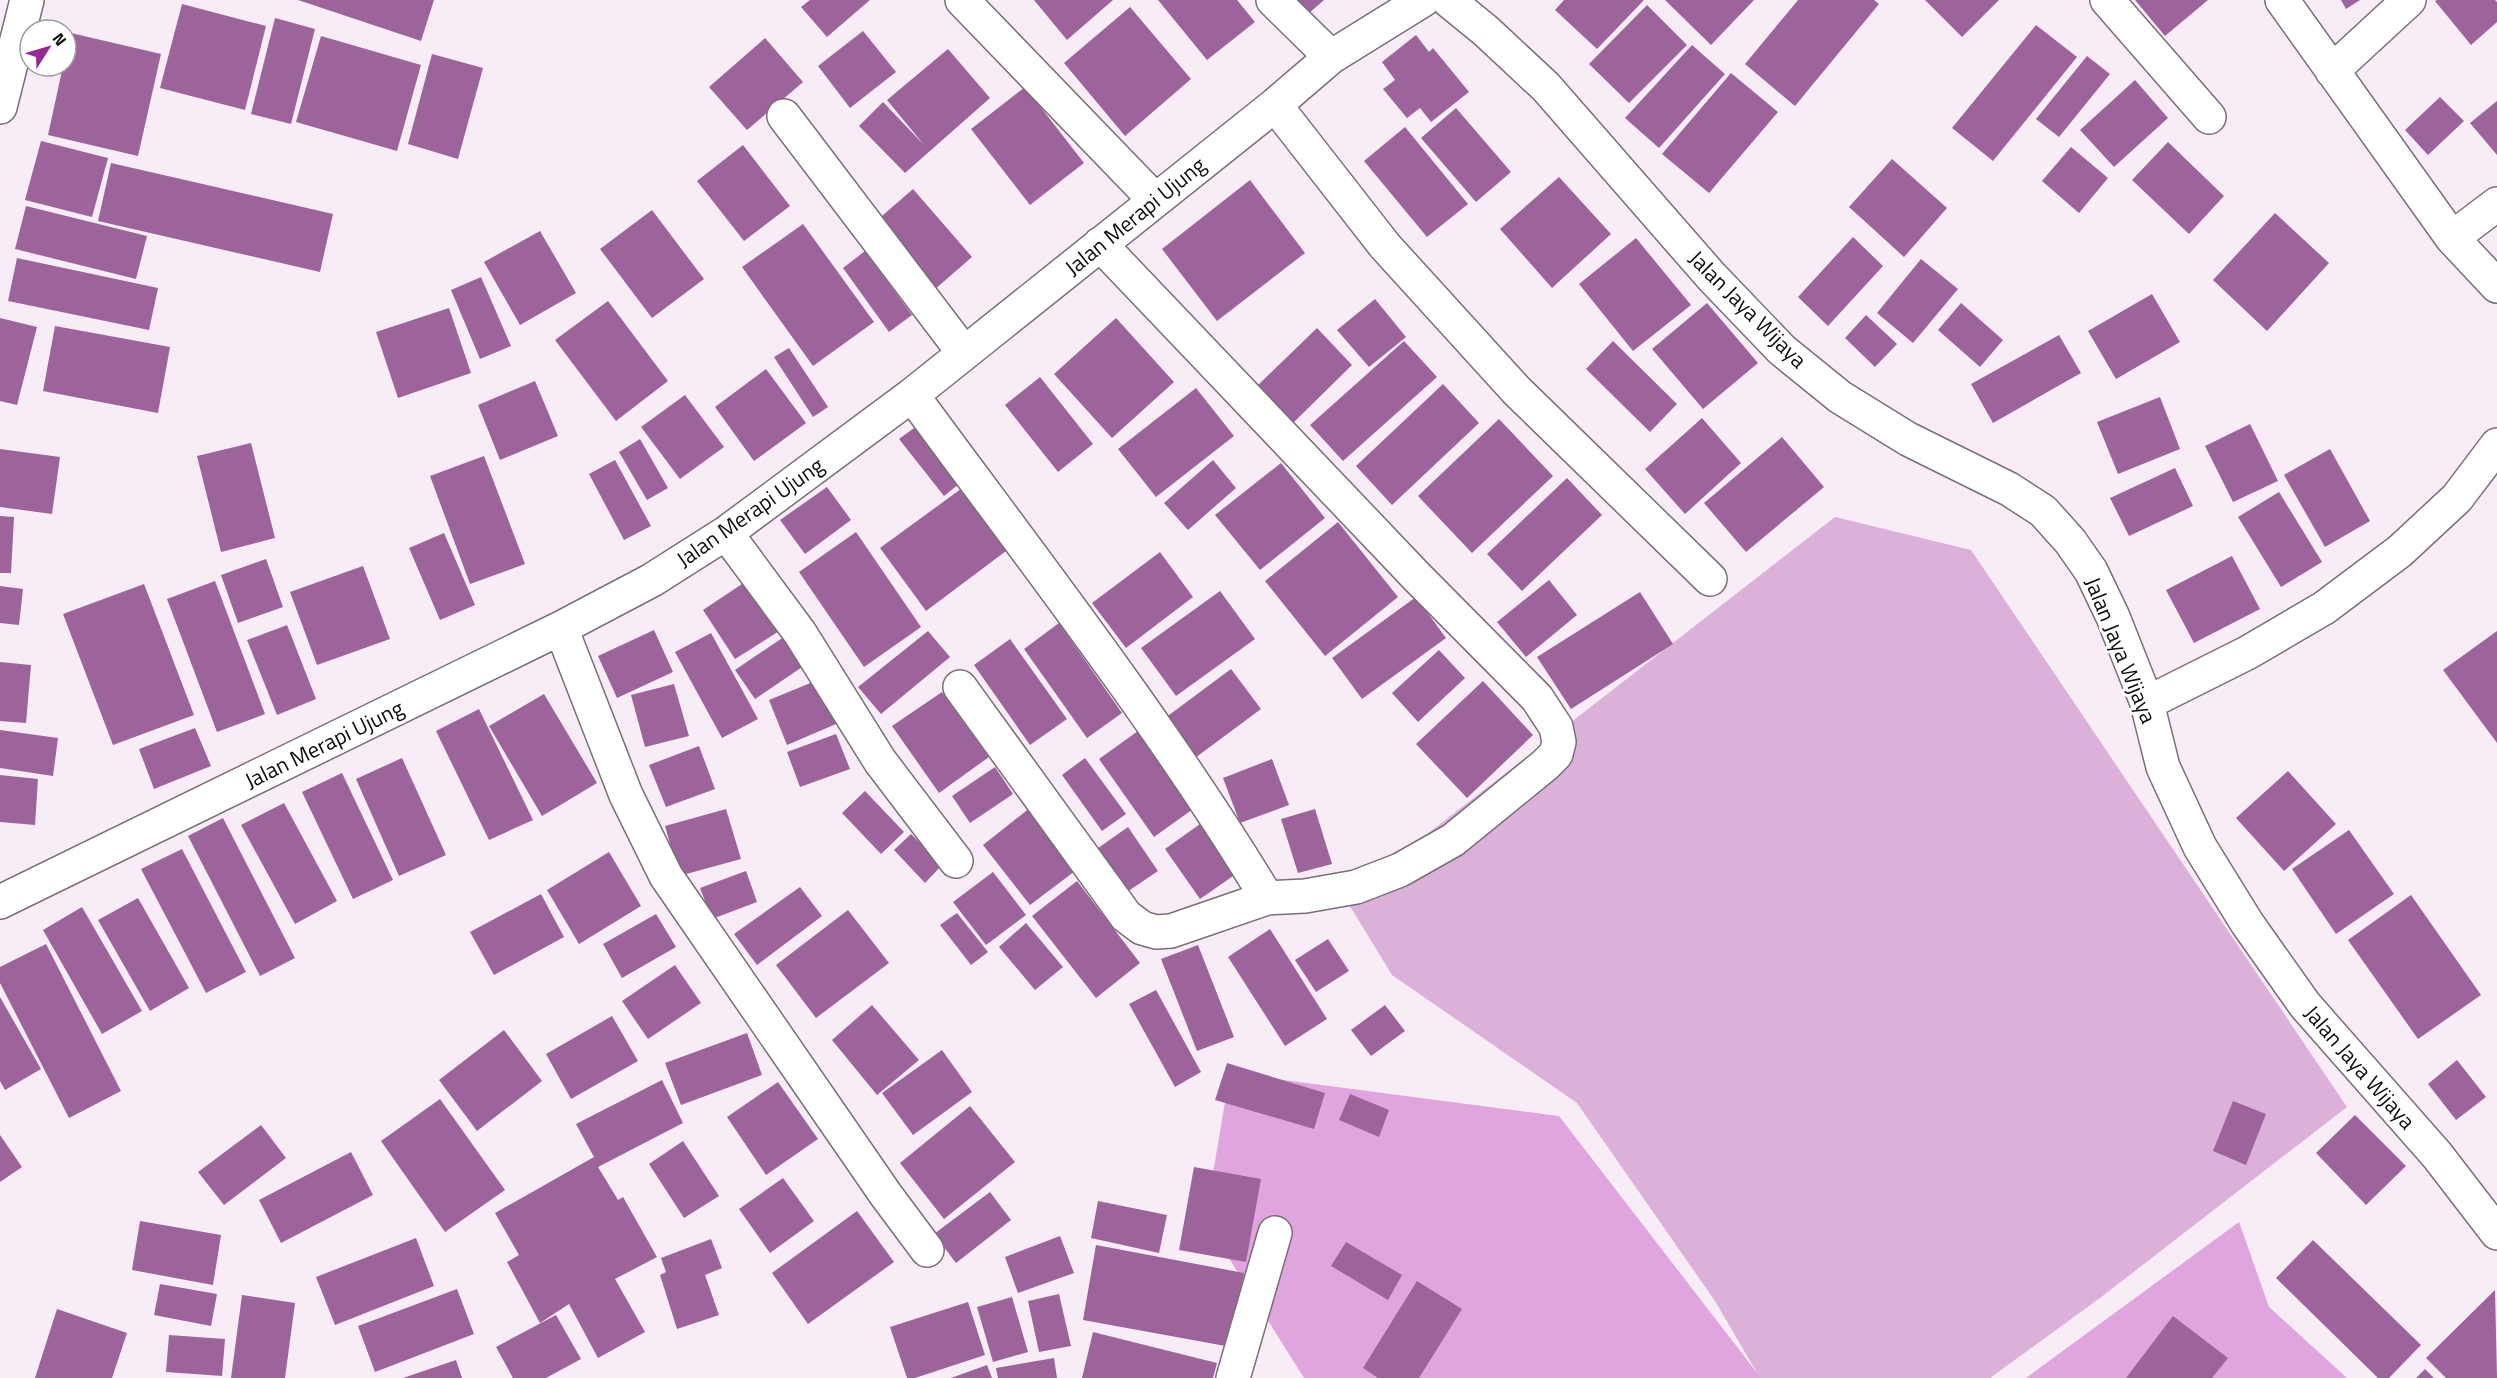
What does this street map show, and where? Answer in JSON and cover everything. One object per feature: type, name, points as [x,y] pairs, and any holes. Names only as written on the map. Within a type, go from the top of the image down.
[{"type":"street","points":[[0,107],[27,0]]},
{"type":"street","points":[[963,0],[1154,200]]},
{"type":"street","points":[[1273,0],[1330,57]]},
{"type":"street","name":"Jalan Merapi Ujung","points":[[0,902],[561,628],[652,580],[726,533],[912,395],[1275,105],[1330,57],[1423,0]]},
{"type":"street","name":"Jalan Jaya Wijaya","points":[[1448,0],[1486,31],[1546,87],[1711,276],[1782,350],[1840,397],[1908,439],[2009,489],[2043,511],[2070,541],[2091,572],[2113,617],[2146,703],[2163,767],[2200,847],[2247,923],[2305,1005],[2437,1155],[2497,1233]]},
{"type":"street","points":[[2107,0],[2210,117]]},
{"type":"street","points":[[2282,0],[2452,238],[2497,286]]},
{"type":"street","points":[[2331,71],[2409,0]]},
{"type":"street","points":[[1275,105],[1384,246],[1516,390],[1710,579]]},
{"type":"street","points":[[784,116],[964,353]]},
{"type":"street","points":[[2452,238],[2497,204]]},
{"type":"street","points":[[960,687],[1126,916],[1142,928],[1156,932],[1171,931],[1268,898],[1305,896],[1356,886],[1400,870],[1453,840],[1556,754],[1559,742],[1556,727],[1537,698],[1409,568],[1100,244]]},
{"type":"street","points":[[912,395],[1073,613],[1208,803],[1268,898]]},
{"type":"street","points":[[2146,703],[2247,653],[2324,608],[2400,551],[2457,498],[2497,445]]},
{"type":"street","points":[[726,533],[800,633],[880,761],[956,861]]},
{"type":"street","points":[[561,628],[626,795],[666,876],[886,1195],[927,1250]]},
{"type":"street","points":[[1233,1378],[1275,1233]]},
{"type":"shaded area","points":[[1835,517],[1971,550],[2347,1107],[2100,1298],[1990,1378],[1760,1378],[1715,1301],[1577,1103],[1392,975],[1345,898]]},
{"type":"shaded area","points":[[1230,1073],[1559,1116],[1761,1378],[1304,1378],[1205,1220]]},
{"type":"shaded area","points":[[2239,1222],[2269,1307],[2347,1378],[2026,1378]]},
{"type":"building","points":[[298,0],[434,0],[421,41]]},
{"type":"building","points":[[810,0],[870,0],[827,37],[801,7]]},
{"type":"building","points":[[1034,0],[1113,0],[1067,40]]},
{"type":"building","points":[[1158,0],[1237,0],[1255,22],[1207,60]]},
{"type":"building","points":[[1283,0],[1324,0],[1300,21]]},
{"type":"building","points":[[1564,0],[1644,0],[1597,49],[1555,10]]},
{"type":"building","points":[[1665,0],[1754,0],[1711,45]]},
{"type":"building","points":[[1798,0],[1874,0],[1879,4],[1795,106],[1745,64]]},
{"type":"building","points":[[1925,0],[1999,0],[1962,37]]},
{"type":"building","points":[[2135,0],[2208,0],[2165,36]]},
{"type":"building","points":[[2341,0],[2360,0],[2346,9]]},
{"type":"building","points":[[2495,0],[2497,2],[2497,22],[2471,45],[2435,1]]},
{"type":"building","points":[[182,4],[266,26],[245,110],[160,88]]},
{"type":"building","points":[[1647,5],[1687,45],[1629,103],[1589,64]]},
{"type":"building","points":[[1130,7],[1191,79],[1125,136],[1064,63]]},
{"type":"building","points":[[275,18],[315,29],[291,124],[251,114]]},
{"type":"building","points":[[2036,25],[2077,57],[1993,161],[1952,128]]},
{"type":"building","points":[[863,31],[896,72],[850,108],[818,66]]},
{"type":"building","points":[[78,35],[161,54],[138,156],[48,135],[60,78],[78,78]]},
{"type":"building","points":[[1416,35],[1429,52],[1433,48],[1469,92],[1431,122],[1420,108],[1407,118],[1383,89],[1395,80],[1382,62]]},
{"type":"building","points":[[321,36],[421,65],[397,151],[296,122]]},
{"type":"building","points":[[765,38],[803,82],[747,130],[709,87]]},
{"type":"building","points":[[1692,45],[1725,74],[1659,148],[1625,118]]},
{"type":"building","points":[[948,49],[990,98],[905,173],[859,126],[883,102],[924,145],[887,100]]},
{"type":"building","points":[[432,54],[483,68],[458,159],[408,144]]},
{"type":"building","points":[[2087,56],[2110,74],[2059,137],[2036,119]]},
{"type":"building","points":[[1731,73],[1778,112],[1709,193],[1662,154]]},
{"type":"building","points":[[2135,80],[2168,118],[2114,167],[2080,130]]},
{"type":"building","points":[[1025,87],[1084,163],[1030,205],[971,129]]},
{"type":"building","points":[[2440,97],[2464,121],[2428,155],[2405,130]]},
{"type":"building","points":[[2497,101],[2497,155],[2470,123]]},
{"type":"building","points":[[1456,108],[1511,172],[1476,202],[1421,138]]},
{"type":"building","points":[[1405,127],[1468,204],[1427,237],[1364,161]]},
{"type":"building","points":[[41,141],[108,158],[92,217],[25,200]]},
{"type":"building","points":[[2168,142],[2224,196],[2189,234],[2132,180]]},
{"type":"building","points":[[743,145],[790,206],[744,241],[697,181]]},
{"type":"building","points":[[2071,147],[2108,178],[2079,213],[2042,181]]},
{"type":"building","points":[[1892,159],[1947,208],[1904,257],[1849,207]]},
{"type":"building","points":[[111,163],[333,214],[320,272],[98,221]]},
{"type":"building","points":[[1559,177],[1611,234],[1552,288],[1500,229]]},
{"type":"building","points":[[1250,180],[1305,253],[1217,321],[1162,249]]},
{"type":"building","points":[[913,189],[972,257],[934,290],[875,222]]},
{"type":"building","points":[[26,206],[147,236],[136,279],[15,249]]},
{"type":"building","points":[[652,210],[704,279],[652,318],[600,249]]},
{"type":"building","points":[[2275,213],[2329,263],[2267,331],[2213,280]]},
{"type":"building","points":[[803,224],[874,322],[813,366],[742,267]]},
{"type":"building","points":[[540,231],[576,293],[520,325],[484,262]]},
{"type":"building","points":[[1853,237],[1883,266],[1828,326],[1798,297]]},
{"type":"building","points":[[1636,238],[1691,305],[1633,351],[1579,284]]},
{"type":"building","points":[[865,251],[912,315],[889,332],[843,268]]},
{"type":"building","points":[[17,258],[158,288],[149,330],[8,301]]},
{"type":"building","points":[[1921,259],[1958,289],[1913,343],[1877,313]]},
{"type":"building","points":[[481,277],[511,346],[480,359],[451,290]]},
{"type":"building","points":[[2152,294],[2180,342],[2116,379],[2088,331]]},
{"type":"building","points":[[1375,299],[1406,337],[1369,367],[1337,330]]},
{"type":"building","points":[[608,301],[668,381],[616,421],[555,340]]},
{"type":"building","points":[[1707,303],[1758,363],[1703,409],[1652,349]]},
{"type":"building","points":[[1961,303],[2003,340],[1980,367],[1938,330]]},
{"type":"building","points":[[449,308],[471,373],[398,398],[376,332]]},
{"type":"building","points":[[1866,315],[1897,344],[1875,367],[1845,338]]},
{"type":"building","points":[[0,318],[37,327],[17,405],[0,401]]},
{"type":"building","points":[[1116,318],[1174,382],[1112,438],[1054,374]]},
{"type":"building","points":[[55,326],[170,347],[158,413],[43,391]]},
{"type":"building","points":[[1317,328],[1352,365],[1292,424],[1256,387]]},
{"type":"building","points":[[2059,335],[2081,373],[1993,423],[1971,384]]},
{"type":"building","points":[[1404,341],[1437,377],[1343,461],[1310,425]]},
{"type":"building","points":[[1613,341],[1677,404],[1650,432],[1586,369]]},
{"type":"building","points":[[789,348],[828,407],[813,417],[774,357]]},
{"type":"building","points":[[766,369],[806,423],[754,461],[715,407]]},
{"type":"building","points":[[1040,377],[1093,444],[1058,472],[1005,405]]},
{"type":"building","points":[[535,381],[558,436],[500,460],[478,405]]},
{"type":"building","points":[[1443,384],[1479,423],[1392,505],[1356,466]]},
{"type":"building","points":[[1196,388],[1234,436],[1156,497],[1118,449]]},
{"type":"building","points":[[685,395],[724,447],[680,479],[641,427]]},
{"type":"building","points":[[2160,397],[2180,449],[2118,474],[2097,422]]},
{"type":"building","points":[[1702,418],[1741,463],[1685,514],[1645,469]]},
{"type":"building","points":[[1499,419],[1553,476],[1472,553],[1418,496]]},
{"type":"building","points":[[925,420],[969,476],[944,496],[899,439]]},
{"type":"building","points":[[2250,424],[2278,481],[2233,502],[2205,446]]},
{"type":"building","points":[[1782,437],[1824,487],[1746,552],[1704,503]]},
{"type":"building","points":[[640,439],[668,488],[647,500],[619,452]]},
{"type":"building","points":[[251,443],[275,538],[221,552],[197,456]]},
{"type":"building","points":[[0,449],[60,457],[52,514],[0,507]]},
{"type":"building","points":[[2330,449],[2370,521],[2325,547],[2284,475]]},
{"type":"building","points":[[484,456],[525,564],[470,584],[430,476]]},
{"type":"building","points":[[615,460],[651,526],[624,540],[589,474]]},
{"type":"building","points":[[1213,460],[1236,488],[1188,530],[1164,503]]},
{"type":"building","points":[[1281,463],[1325,518],[1260,570],[1215,515]]},
{"type":"building","points":[[2175,468],[2193,506],[2129,536],[2110,498]]},
{"type":"building","points":[[1567,478],[1602,515],[1522,591],[1487,554]]},
{"type":"building","points":[[965,486],[1010,548],[926,611],[880,548]]},
{"type":"building","points":[[827,487],[851,520],[805,554],[780,520]]},
{"type":"building","points":[[2279,492],[2322,562],[2281,587],[2238,517]]},
{"type":"building","points":[[0,516],[14,517],[11,573],[0,573]]},
{"type":"building","points":[[1338,522],[1398,597],[1325,656],[1265,581]]},
{"type":"building","points":[[856,532],[921,627],[864,667],[799,572]]},
{"type":"building","points":[[444,533],[475,605],[440,620],[409,548]]},
{"type":"building","points":[[1160,552],[1193,597],[1126,648],[1092,603]]},
{"type":"building","points":[[2232,556],[2260,609],[2194,643],[2166,590]]},
{"type":"building","points":[[266,559],[283,607],[238,623],[221,575]]},
{"type":"building","points":[[363,566],[390,639],[317,665],[290,592]]},
{"type":"building","points":[[751,578],[784,628],[735,659],[703,610]]},
{"type":"building","points":[[1549,580],[1577,615],[1526,657],[1497,622]]},
{"type":"building","points":[[215,581],[265,714],[217,732],[167,599]]},
{"type":"building","points":[[144,584],[194,715],[113,745],[63,614]]},
{"type":"building","points":[[0,586],[23,589],[19,625],[0,623]]},
{"type":"building","points":[[1220,591],[1255,639],[1176,696],[1141,648]]},
{"type":"building","points":[[1640,592],[1673,644],[1571,709],[1537,657]]},
{"type":"building","points":[[1416,597],[1446,638],[1362,699],[1332,658]]},
{"type":"building","points":[[1059,623],[1122,713],[1087,738],[1024,649]]},
{"type":"building","points":[[287,625],[316,699],[277,715],[247,640]]},
{"type":"building","points":[[654,630],[673,672],[617,698],[598,656]]},
{"type":"building","points":[[928,631],[950,657],[881,714],[858,687]]},
{"type":"building","points":[[2497,631],[2497,743],[2443,670]]},
{"type":"building","points":[[791,632],[811,661],[755,699],[735,670]]},
{"type":"building","points":[[711,633],[758,719],[722,738],[675,652]]},
{"type":"building","points":[[1010,639],[1067,719],[1030,745],[974,665]]},
{"type":"building","points":[[1439,650],[1465,678],[1418,722],[1392,693]]},
{"type":"building","points":[[0,662],[31,665],[26,723],[0,721]]},
{"type":"building","points":[[1231,669],[1261,709],[1195,758],[1165,718]]},
{"type":"building","points":[[825,677],[843,721],[787,745],[769,700]]},
{"type":"building","points":[[1483,681],[1533,735],[1467,798],[1416,744]]},
{"type":"building","points":[[674,684],[689,736],[645,747],[631,695]]},
{"type":"building","points":[[942,692],[989,757],[939,793],[892,726]]},
{"type":"building","points":[[544,694],[597,783],[542,816],[489,726]]},
{"type":"building","points":[[479,709],[533,820],[489,840],[436,731]]},
{"type":"building","points":[[195,728],[211,766],[154,789],[139,749]]},
{"type":"building","points":[[0,730],[58,738],[53,776],[0,768]]},
{"type":"building","points":[[1138,731],[1193,809],[1154,837],[1099,759]]},
{"type":"building","points":[[836,734],[850,769],[800,787],[787,752]]},
{"type":"building","points":[[699,746],[715,789],[666,807],[649,765]]},
{"type":"building","points":[[402,758],[446,855],[399,876],[356,779]]},
{"type":"building","points":[[1085,758],[1126,814],[1102,831],[1062,775]]},
{"type":"building","points":[[1272,759],[1289,805],[1240,823],[1223,778]]},
{"type":"building","points":[[995,767],[1013,794],[970,823],[952,796]]},
{"type":"building","points":[[2288,771],[2336,824],[2284,871],[2236,818]]},
{"type":"building","points":[[342,773],[393,880],[353,899],[302,792]]},
{"type":"building","points":[[0,775],[38,779],[35,825],[0,822]]},
{"type":"building","points":[[865,791],[904,832],[881,854],[842,813]]},
{"type":"building","points":[[284,803],[337,901],[295,924],[241,825]]},
{"type":"building","points":[[1031,807],[1079,868],[1030,905],[983,845]]},
{"type":"building","points":[[726,809],[741,859],[679,876],[665,826]]},
{"type":"building","points":[[1315,809],[1332,864],[1298,873],[1281,819]]},
{"type":"building","points":[[223,818],[295,958],[260,976],[188,836]]},
{"type":"building","points":[[1200,824],[1236,874],[1200,899],[1165,849]]},
{"type":"building","points":[[1128,827],[1158,871],[1121,896],[1091,853]]},
{"type":"building","points":[[2349,830],[2394,894],[2336,934],[2292,869]]},
{"type":"building","points":[[911,834],[942,865],[925,883],[894,850]]},
{"type":"building","points":[[182,849],[246,972],[206,993],[141,869]]},
{"type":"building","points":[[609,852],[641,906],[579,944],[547,890]]},
{"type":"building","points":[[746,871],[757,902],[712,919],[700,888]]},
{"type":"building","points":[[993,872],[1026,915],[986,945],[953,902]]},
{"type":"building","points":[[1077,881],[1140,963],[1096,998],[1032,916]]},
{"type":"building","points":[[800,887],[822,916],[757,965],[734,934]]},
{"type":"building","points":[[541,894],[564,937],[494,975],[470,932]]},
{"type":"building","points":[[2411,895],[2481,995],[2418,1039],[2348,940]]},
{"type":"building","points":[[138,898],[189,988],[150,1011],[98,920]]},
{"type":"building","points":[[82,907],[142,1011],[102,1034],[43,930]]},
{"type":"building","points":[[848,910],[889,963],[816,1018],[776,965]]},
{"type":"building","points":[[957,913],[988,952],[971,965],[940,925]]},
{"type":"building","points":[[656,914],[676,947],[622,978],[603,944]]},
{"type":"building","points":[[1026,923],[1063,967],[1035,990],[999,947]]},
{"type":"building","points":[[1270,929],[1327,1019],[1285,1046],[1228,957]]},
{"type":"building","points":[[1328,939],[1349,971],[1316,992],[1295,960]]},
{"type":"building","points":[[46,944],[121,1091],[69,1118],[0,983],[0,967]]},
{"type":"building","points":[[1198,945],[1234,1037],[1197,1051],[1161,959]]},
{"type":"building","points":[[675,965],[701,1003],[648,1039],[622,1001]]},
{"type":"building","points":[[1156,990],[1201,1072],[1175,1087],[1129,1004]]},
{"type":"building","points":[[0,997],[41,1069],[5,1090],[0,1081]]},
{"type":"building","points":[[872,1005],[919,1060],[877,1095],[832,1040]]},
{"type":"building","points":[[1385,1005],[1405,1031],[1371,1056],[1351,1030]]},
{"type":"building","points":[[612,1016],[638,1061],[571,1099],[546,1054]]},
{"type":"building","points":[[504,1030],[542,1081],[477,1131],[439,1080]]},
{"type":"building","points":[[747,1033],[762,1075],[681,1105],[665,1063]]},
{"type":"building","points":[[942,1050],[972,1092],[913,1135],[882,1093]]},
{"type":"building","points":[[2457,1060],[2486,1097],[2456,1120],[2428,1084]]},
{"type":"building","points":[[1227,1063],[1325,1093],[1314,1129],[1215,1100]]},
{"type":"building","points":[[662,1080],[683,1123],[598,1167],[618,1200],[623,1197],[657,1257],[615,1279],[645,1332],[598,1358],[569,1304],[540,1323],[507,1262],[519,1255],[495,1213],[594,1157],[576,1124]]},
{"type":"building","points":[[778,1082],[818,1139],[766,1175],[727,1117]]},
{"type":"building","points":[[1350,1094],[1389,1110],[1379,1137],[1339,1120]]},
{"type":"building","points":[[440,1099],[505,1190],[445,1232],[381,1141]]},
{"type":"building","points":[[2233,1101],[2266,1114],[2246,1165],[2213,1151]]},
{"type":"building","points":[[970,1106],[1015,1162],[944,1219],[900,1163]]},
{"type":"building","points":[[2355,1115],[2406,1166],[2366,1205],[2316,1153]]},
{"type":"building","points":[[261,1125],[286,1158],[224,1205],[198,1172]]},
{"type":"building","points":[[0,1135],[22,1167],[0,1182]]},
{"type":"building","points":[[683,1141],[719,1196],[684,1218],[649,1164]]},
{"type":"building","points":[[351,1152],[373,1195],[281,1243],[259,1200]]},
{"type":"building","points":[[1194,1167],[1261,1179],[1246,1262],[1179,1250]]},
{"type":"building","points":[[783,1178],[814,1221],[770,1253],[739,1209]]},
{"type":"building","points":[[990,1192],[1011,1220],[956,1263],[934,1234]]},
{"type":"building","points":[[1098,1201],[1167,1215],[1159,1253],[1091,1238]]},
{"type":"building","points":[[857,1211],[894,1262],[808,1324],[772,1273]]},
{"type":"building","points":[[140,1221],[221,1235],[213,1285],[132,1270]]},
{"type":"building","points":[[1060,1236],[1074,1273],[1018,1293],[1005,1257]]},
{"type":"building","points":[[416,1238],[434,1286],[335,1325],[316,1277]]},
{"type":"building","points":[[711,1239],[722,1268],[705,1275],[719,1315],[677,1329],[660,1275],[666,1272],[661,1258]]},
{"type":"building","points":[[2313,1240],[2421,1345],[2389,1378],[2378,1378],[2276,1278]]},
{"type":"building","points":[[1346,1242],[1402,1275],[1388,1300],[1331,1266]]},
{"type":"building","points":[[1096,1245],[1244,1273],[1231,1347],[1083,1320]]},
{"type":"building","points":[[1417,1281],[1462,1309],[1419,1378],[1378,1378],[1363,1368]]},
{"type":"building","points":[[160,1284],[217,1294],[211,1326],[154,1315]]},
{"type":"building","points":[[457,1289],[474,1334],[375,1372],[358,1326]]},
{"type":"building","points":[[2495,1290],[2497,1378],[2446,1378],[2426,1358]]},
{"type":"building","points":[[1059,1294],[1071,1346],[1039,1352],[1028,1301]]},
{"type":"building","points":[[242,1295],[295,1303],[285,1378],[231,1378]]},
{"type":"building","points":[[1012,1297],[1028,1352],[993,1362],[977,1307]]},
{"type":"building","points":[[968,1302],[985,1355],[915,1378],[907,1378],[890,1327]]},
{"type":"building","points":[[57,1309],[127,1333],[112,1378],[35,1378]]},
{"type":"building","points":[[556,1315],[581,1359],[546,1378],[513,1378],[496,1347]]},
{"type":"building","points":[[2173,1316],[2228,1358],[2212,1378],[2126,1378]]},
{"type":"building","points":[[1093,1332],[1217,1363],[1213,1378],[1082,1378]]},
{"type":"building","points":[[169,1335],[225,1339],[222,1376],[166,1372]]},
{"type":"building","points":[[1054,1358],[1057,1378],[998,1378],[996,1368]]},
{"type":"building","points":[[456,1360],[462,1378],[403,1378]]},
{"type":"building","points":[[987,1365],[992,1378],[951,1378]]},
{"type":"building","points":[[2425,1369],[2434,1378],[2416,1378]]}]
